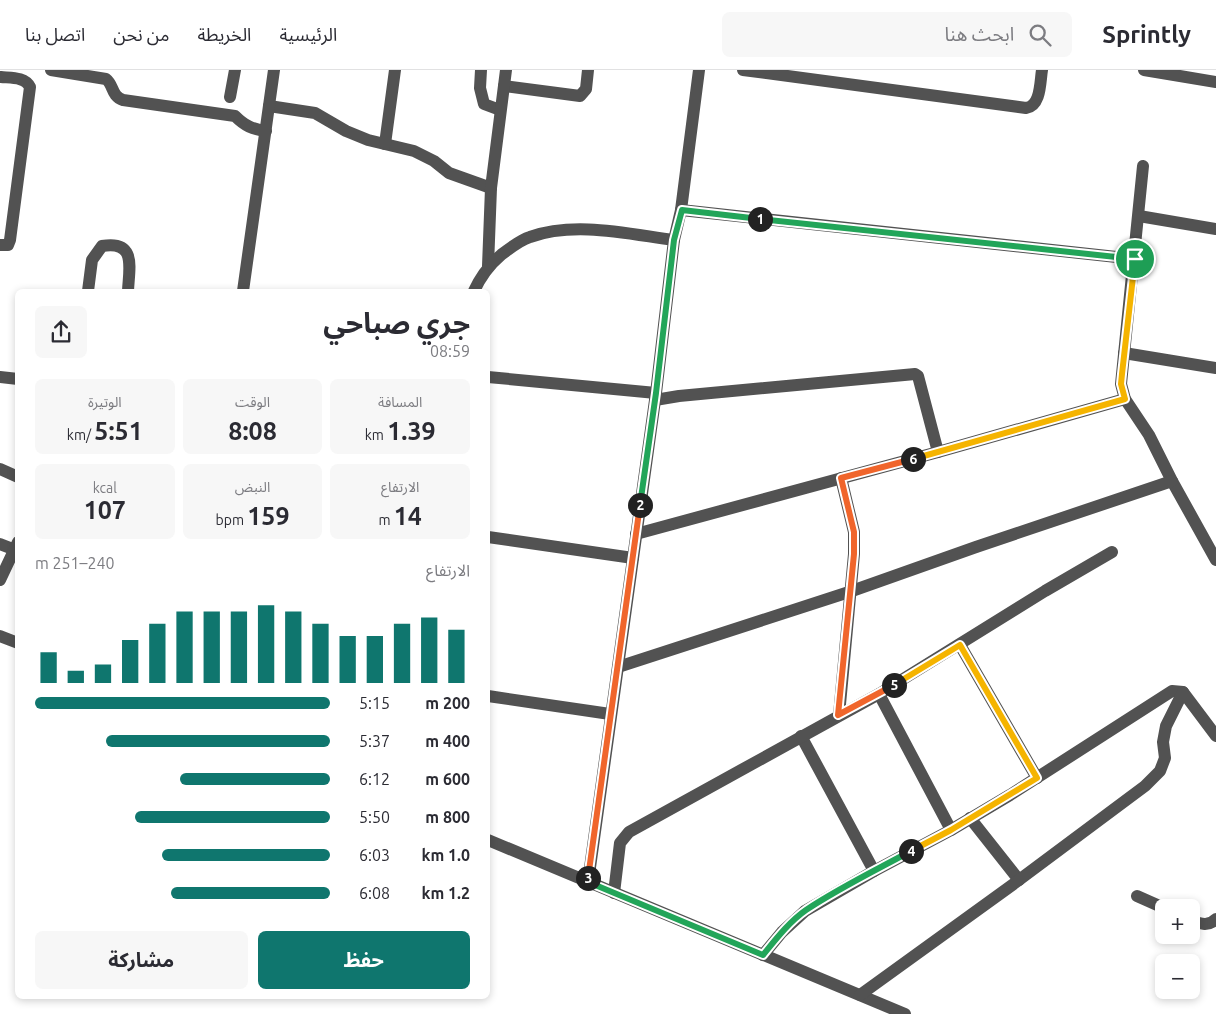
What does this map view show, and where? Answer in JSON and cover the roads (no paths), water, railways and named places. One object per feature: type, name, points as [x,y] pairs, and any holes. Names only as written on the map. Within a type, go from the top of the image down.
[{"type":"street","points":[[51,70],[106,78],[116,96],[123,100],[235,116],[252,129],[266,131]]},
{"type":"street","points":[[230,97],[235,70]]},
{"type":"street","points":[[243,289],[274,70]]},
{"type":"street","points":[[385,144],[395,70]]},
{"type":"street","points":[[481,70],[480,88],[484,104],[500,110]]},
{"type":"street","points":[[488,266],[491,188],[506,70]]},
{"type":"street","points":[[504,86],[580,96],[586,89],[588,70]]},
{"type":"street","points":[[588,882],[655,397],[674,240],[682,210],[699,70]]},
{"type":"street","points":[[743,70],[1026,108],[1031,107],[1036,101],[1042,70]]},
{"type":"street","points":[[1144,70],[1216,82]]},
{"type":"street","points":[[0,245],[8,245],[10,240],[30,87],[26,81],[1,78]]},
{"type":"street","points":[[269,106],[315,114],[346,131],[368,140],[414,151],[434,160],[449,173],[491,188]]},
{"type":"street","points":[[1144,166],[1121,384],[1125,399],[1149,435],[1216,560]]},
{"type":"street","points":[[682,210],[1135,259]]},
{"type":"street","points":[[1139,216],[1216,229]]},
{"type":"street","points":[[475,289],[488,266],[509,249],[529,237],[549,232],[574,229],[597,230],[674,240]]},
{"type":"street","points":[[88,289],[92,260],[102,246],[113,244],[125,249],[130,257],[128,289]]},
{"type":"street","points":[[1124,352],[1216,368]]},
{"type":"street","points":[[490,377],[655,397],[915,374],[918,376],[938,452]]},
{"type":"street","points":[[0,377],[15,378]]},
{"type":"street","points":[[636,534],[1125,399]]},
{"type":"street","points":[[0,470],[15,476]]},
{"type":"street","points":[[838,715],[854,554],[854,532],[841,478]]},
{"type":"street","points":[[618,667],[849,592],[1172,481]]},
{"type":"street","points":[[490,537],[633,558]]},
{"type":"street","points":[[0,544],[15,548]]},
{"type":"street","points":[[0,580],[15,550]]},
{"type":"street","points":[[614,893],[620,843],[629,832],[879,694],[1045,591],[1112,552]]},
{"type":"street","points":[[0,636],[15,642]]},
{"type":"street","points":[[960,645],[1037,778]]},
{"type":"street","points":[[763,955],[782,932],[805,911],[874,871],[951,830],[1037,778],[1172,691],[1183,692],[1216,736]]},
{"type":"street","points":[[860,995],[1145,786],[1160,771],[1165,758],[1163,742],[1166,726],[1183,692]]},
{"type":"street","points":[[879,694],[951,830]]},
{"type":"street","points":[[490,696],[610,714]]},
{"type":"street","points":[[801,736],[874,871]]},
{"type":"street","points":[[970,818],[1019,880]]},
{"type":"street","points":[[490,841],[905,1014]]},
{"type":"street","points":[[1137,896],[1155,904]]},
{"type":"street","points":[[1200,924],[1212,923],[1216,918]]}]
